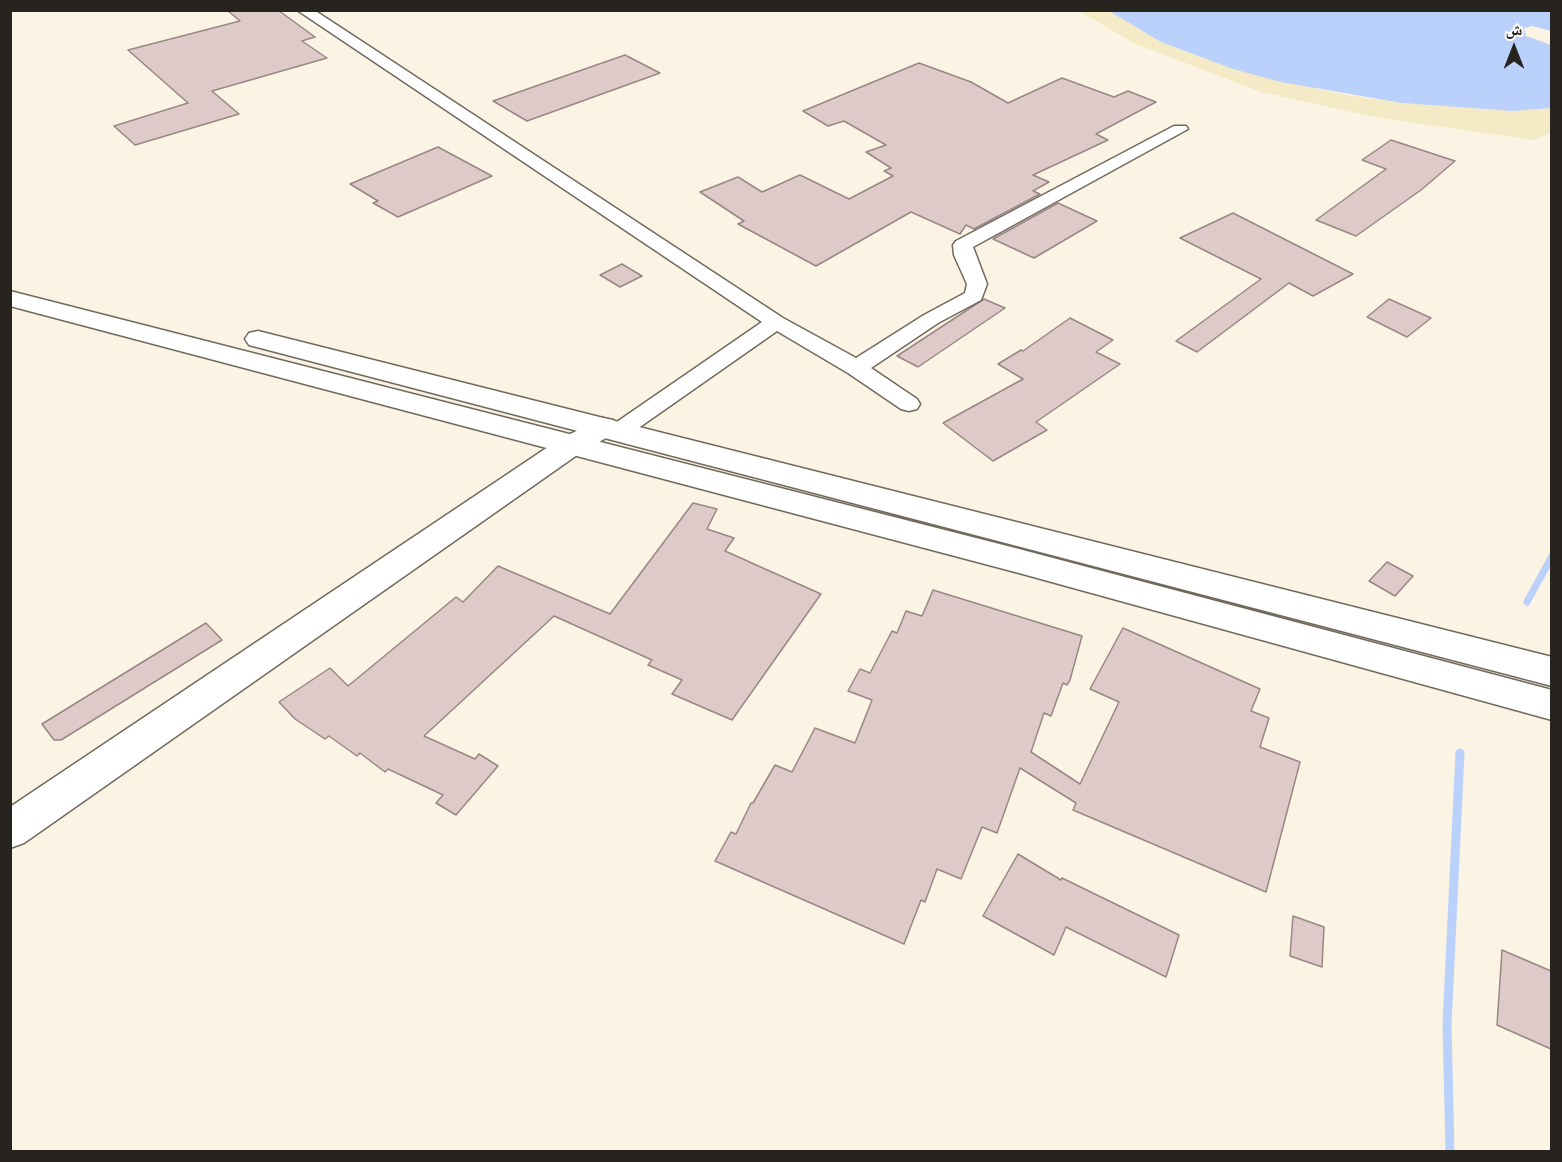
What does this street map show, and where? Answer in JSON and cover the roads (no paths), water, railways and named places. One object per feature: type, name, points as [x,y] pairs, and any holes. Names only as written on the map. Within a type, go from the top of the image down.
[{"type":"main road","points":[[10,280],[101,300],[611,429],[1551,672]]},
{"type":"main road","points":[[10,298],[164,336],[570,446],[1030,564],[1551,705]]},
{"type":"main road","points":[[10,830],[570,446],[611,429]]},
{"type":"street","points":[[304,10],[776,322],[856,368],[909,404]]},
{"type":"street","points":[[856,368],[931,319],[974,296],[977,284],[964,255],[963,246],[1180,129]]},
{"type":"street","points":[[611,429],[776,322]]},
{"type":"water","points":[[1109,11],[1551,11],[1551,31],[1532,26],[1524,28],[1526,36],[1551,45],[1551,108],[1513,111],[1402,103],[1281,82],[1233,69],[1161,42]]},
{"type":"waterway","points":[[1527,602],[1552,556]]},
{"type":"waterway","points":[[1450,1152],[1447,1024],[1460,753]]}]
